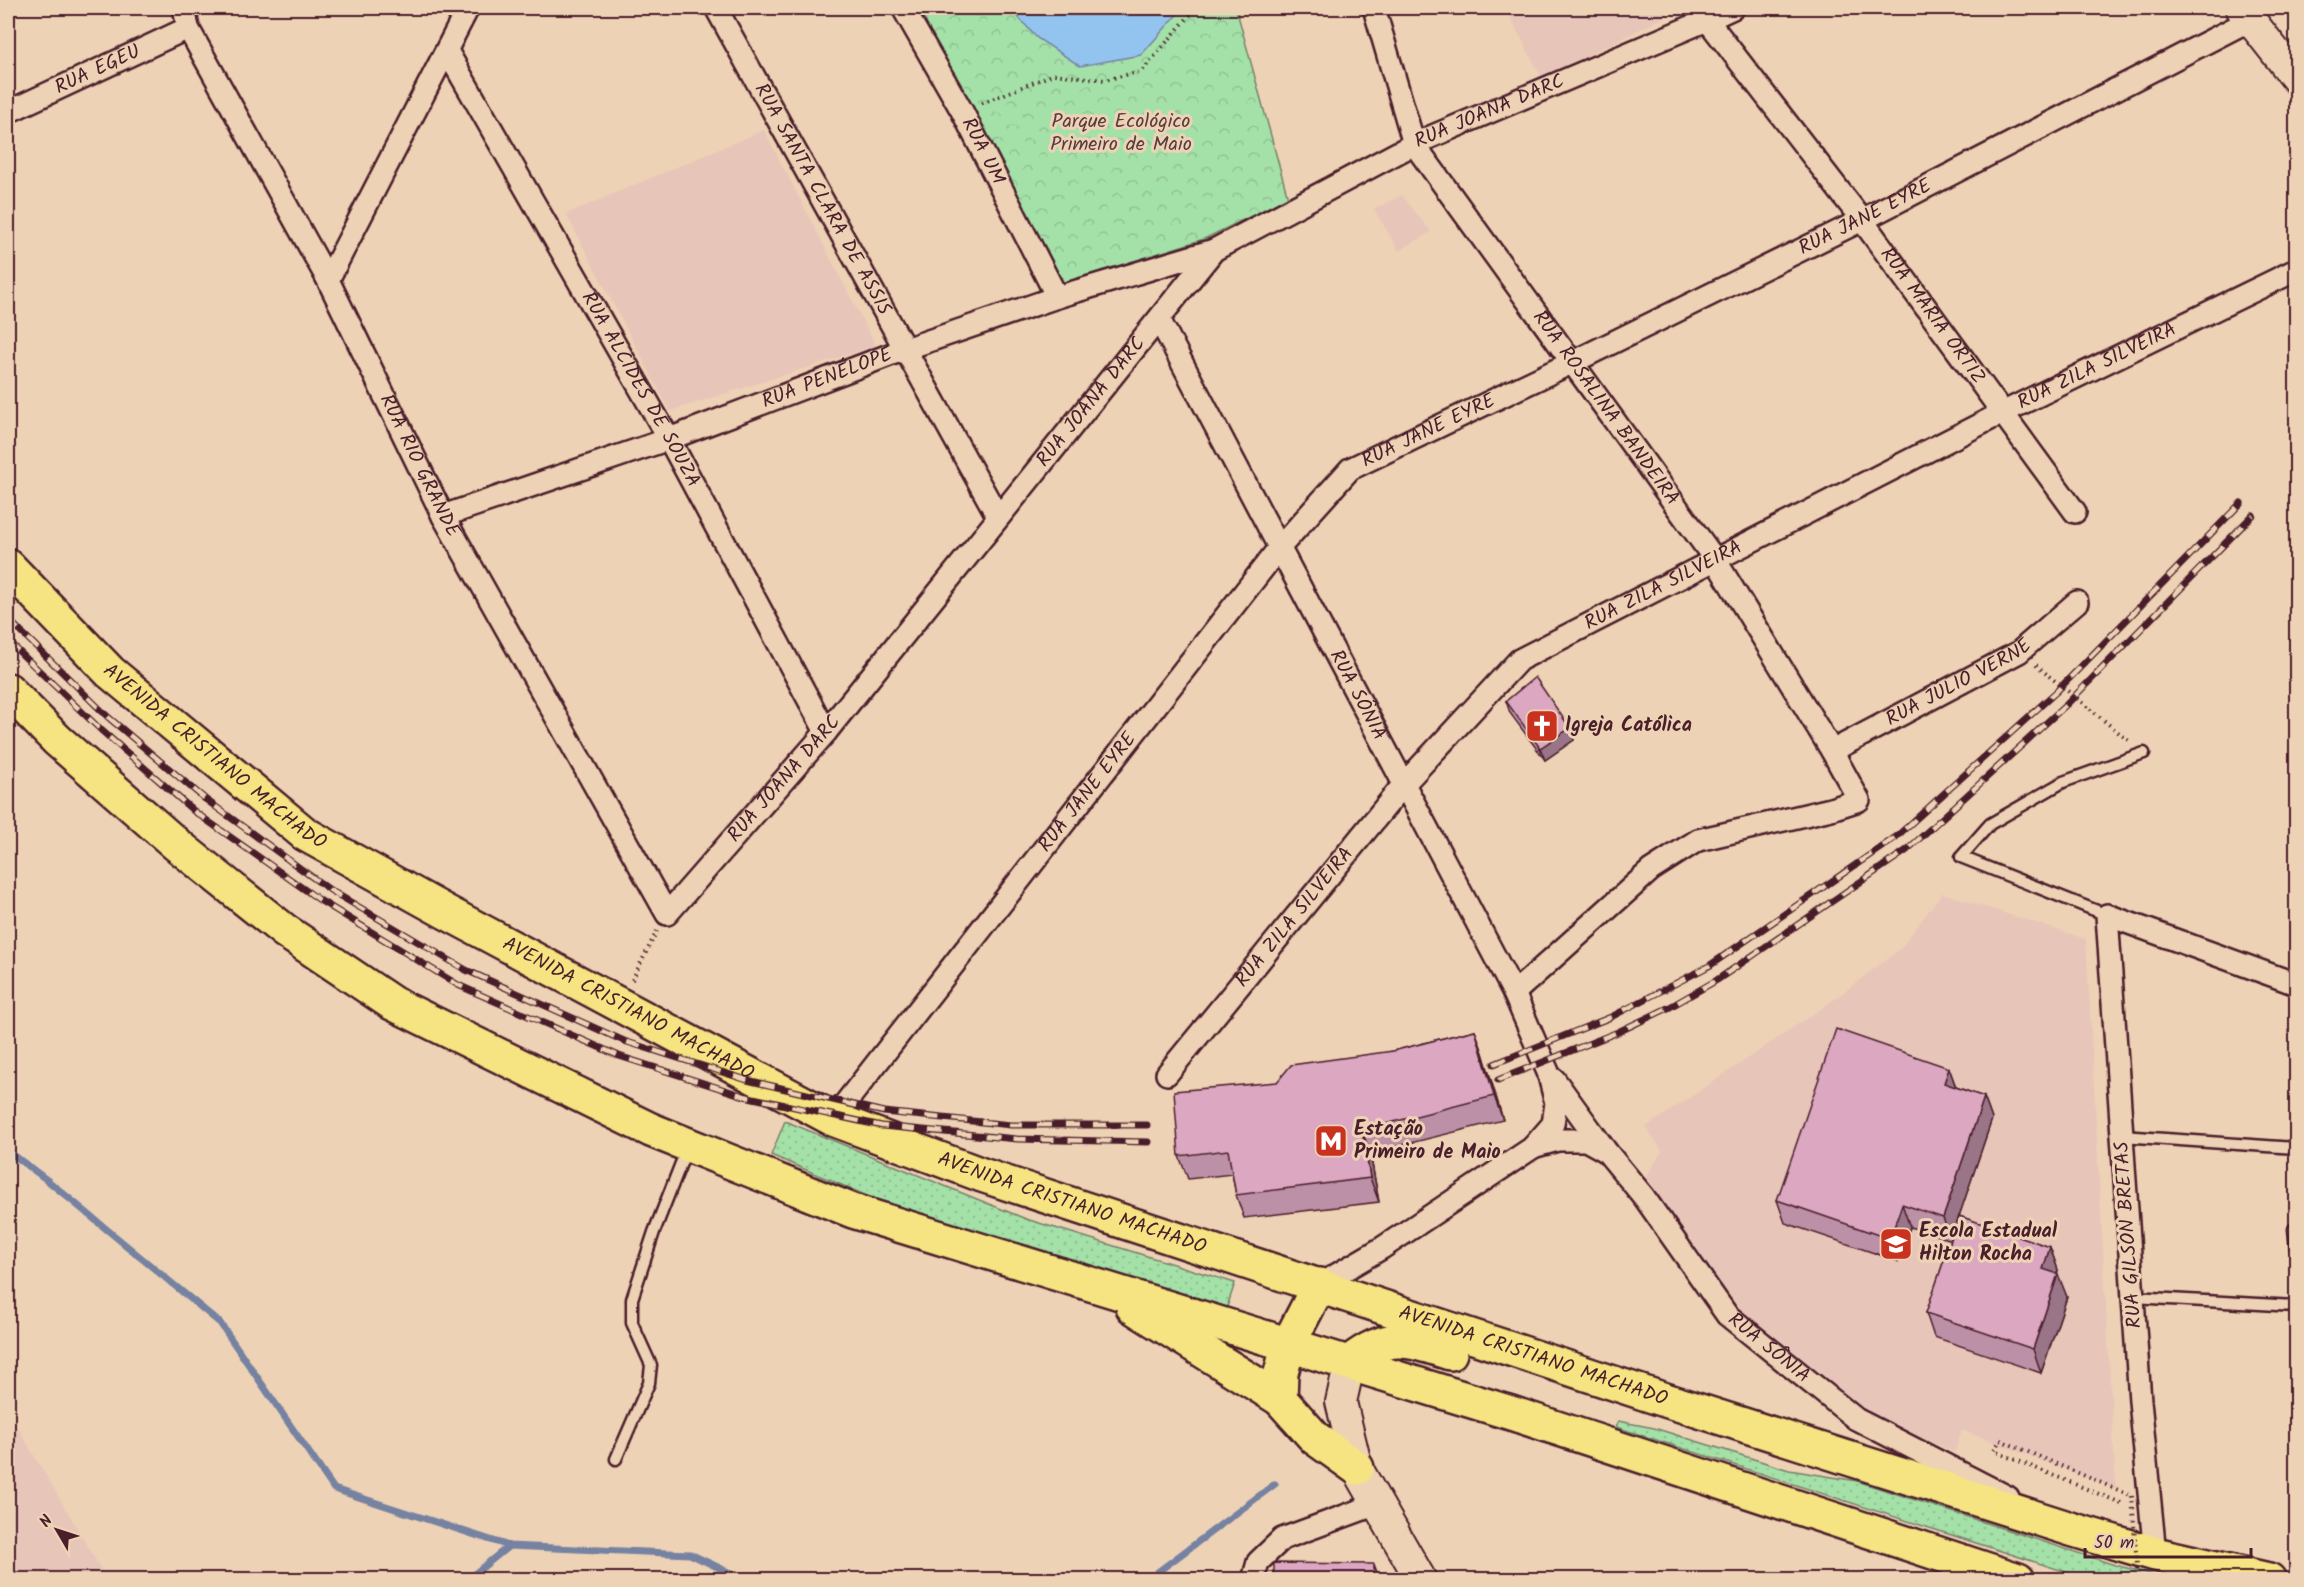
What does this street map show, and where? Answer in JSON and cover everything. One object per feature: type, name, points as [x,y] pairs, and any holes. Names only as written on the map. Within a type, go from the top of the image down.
[{"type":"highway","name":"AVENIDA CRISTIANO MACHADO","points":[[8,566],[110,672],[305,834],[833,1119],[982,1176],[1659,1398],[2074,1530],[2147,1567],[2269,1580]]},
{"type":"highway","points":[[8,690],[57,740],[176,844],[285,931],[382,997],[651,1130],[853,1210],[1511,1413],[1967,1571],[2018,1580]]},
{"type":"highway","points":[[1093,1283],[1280,1399],[1315,1438],[1357,1468]]},
{"type":"highway","points":[[1280,1399],[1281,1372],[1289,1343],[1319,1285]]},
{"type":"highway","points":[[1350,1362],[1365,1350],[1385,1341],[1412,1340],[1627,1411],[1659,1398]]},
{"type":"street","points":[[328,280],[468,8]]},
{"type":"street","name":"RUA SANTA CLARA DE ASSIS","points":[[716,8],[998,517]]},
{"type":"street","name":"RUA UM","points":[[903,8],[962,111],[1057,297]]},
{"type":"street","name":"RUA ROSALINA BANDEIRA","points":[[1374,8],[1414,144],[1716,561],[1832,751],[1858,800],[1831,809],[1698,840],[1651,870],[1514,993]]},
{"type":"street","name":"RUA JOANA DARC","points":[[667,914],[826,732],[998,517],[1160,321],[1214,250],[1414,144],[1703,14],[1733,8]]},
{"type":"street","name":"RUA MARIA ORTIZ","points":[[1703,14],[1862,220],[2075,512]]},
{"type":"street","points":[[2246,14],[2296,78]]},
{"type":"street","name":"RUA JANE EYRE","points":[[833,1119],[1279,548],[1350,469],[1862,220],[2246,14]]},
{"type":"street","name":"RUA EGEU","points":[[8,112],[186,18]]},
{"type":"street","name":"RUA RIO GRANDE","points":[[186,18],[328,280],[443,516],[667,914]]},
{"type":"street","name":"RUA ALCIDES DE SOUZA","points":[[447,51],[669,440],[826,732]]},
{"type":"street","name":"RUA PENÉLOPE","points":[[443,516],[669,440],[905,349],[1057,297],[1214,250]]},
{"type":"street","name":"RUA ZILA SILVEIRA","points":[[1167,1074],[1404,784],[1519,660],[2002,413],[2296,270]]},
{"type":"street","name":"RUA SÔNIA","points":[[1160,321],[1514,993],[1548,1072],[1557,1103],[1553,1124],[1532,1148],[1382,1248],[1319,1285]]},
{"type":"street","name":"RUA JÚLIO VERNE","points":[[1832,751],[2019,652],[2077,602]]},
{"type":"street","points":[[2107,915],[2296,984]]},
{"type":"street","name":"RUA GILSON BRETAS","points":[[2107,915],[2140,1401],[2147,1567]]},
{"type":"street","name":"RUA SÔNIA","points":[[1548,1072],[1606,1151],[1644,1197],[1727,1315],[1856,1419],[2074,1530]]},
{"type":"street","points":[[1532,1148],[1558,1140],[1586,1140],[1606,1151]]},
{"type":"street","points":[[1350,1362],[1341,1402],[1357,1468],[1421,1580]]},
{"type":"street","points":[[1256,1571],[1282,1539],[1377,1504]]},
{"type":"lane","points":[[2107,915],[1961,857],[1990,824],[2063,782],[2144,753]]},
{"type":"lane","points":[[2122,1136],[2296,1148]]},
{"type":"lane","points":[[616,1460],[649,1383],[651,1365],[632,1323],[632,1299],[654,1232],[688,1144]]},
{"type":"lane","points":[[2295,1229],[2296,1248]]},
{"type":"lane","points":[[2133,1297],[2296,1306]]},
{"type":"path","points":[[962,111],[1054,74],[1105,80],[1142,71],[1196,8]]},
{"type":"path","points":[[2049,676],[2144,753]]},
{"type":"path","points":[[619,1005],[667,914]]},
{"type":"path","points":[[2121,1503],[1994,1451],[2001,1440],[2132,1496],[2147,1567]]},
{"type":"shaded area","points":[[1505,8],[1659,8],[1667,16],[1542,78]]},
{"type":"shaded area","points":[[764,130],[876,346],[670,411],[566,214]]},
{"type":"shaded area","points":[[1402,195],[1431,232],[1399,251],[1374,209]]},
{"type":"shaded area","name":"Escola Estadual Hilton Rocha","points":[[1942,893],[2086,939],[2116,1489],[1962,1430],[1955,1452],[1858,1413],[1737,1306],[1643,1182],[1662,1151],[1646,1127],[1828,1004],[1900,949]]},
{"type":"shaded area","points":[[8,1411],[107,1579],[8,1579]]},
{"type":"green space","name":"Parque Ecológico Primeiro de Maio","points":[[911,8],[1236,8],[1288,198],[1204,239],[1057,285]]},
{"type":"green space","points":[[785,1121],[1026,1219],[1235,1283],[1227,1307],[1128,1277],[992,1242],[870,1197],[771,1155]]},
{"type":"green space","points":[[1618,1421],[1654,1428],[1789,1470],[1857,1481],[2115,1565],[2170,1579],[2088,1579],[1616,1427]]},
{"type":"water","points":[[1010,8],[1183,8],[1141,55],[1080,66],[1037,38]]},
{"type":"building","name":"Igreja Católica","points":[[1535,677],[1570,728],[1540,748],[1506,701]]},
{"type":"building","points":[[1836,1029],[1949,1068],[1944,1083],[1984,1097],[1943,1218],[1902,1204],[1890,1239],[1777,1200]]},
{"type":"building","name":"Estação Primeiro de Maio","points":[[1475,1030],[1494,1096],[1362,1130],[1370,1178],[1236,1195],[1228,1150],[1179,1156],[1174,1091],[1277,1082],[1291,1065],[1393,1051]]},
{"type":"building","points":[[1959,1216],[2050,1247],[2043,1269],[2058,1274],[2033,1349],[1926,1313]]},
{"type":"building","points":[[1274,1563],[1374,1564],[1374,1580],[1274,1580]]},
{"type":"waterway","points":[[8,1151],[47,1180],[220,1323],[334,1489],[509,1546],[690,1554],[745,1580]]},
{"type":"waterway","points":[[1147,1580],[1275,1484]]},
{"type":"waterway","points":[[467,1580],[509,1546]]},
{"type":"railway","points":[[1494,1064],[1611,1017],[1709,966],[1896,837],[2056,692],[2241,503]]},
{"type":"railway","points":[[1498,1080],[1618,1032],[1670,1007],[1717,980],[1907,850],[2067,704],[2253,515]]},
{"type":"railway","points":[[8,619],[108,717],[205,799],[330,890],[466,970],[624,1041],[747,1080],[884,1112],[1011,1125],[1147,1125]]},
{"type":"railway","points":[[8,641],[101,730],[195,812],[321,901],[458,985],[619,1056],[744,1096],[882,1126],[1017,1139],[1148,1142]]},
{"type":"place","name":"Igreja Católica","points":[[1542,726]]},
{"type":"place","name":"Estação Primeiro de Maio","points":[[1331,1141]]},
{"type":"place","name":"Escola Estadual Hilton Rocha","points":[[1896,1244]]}]
